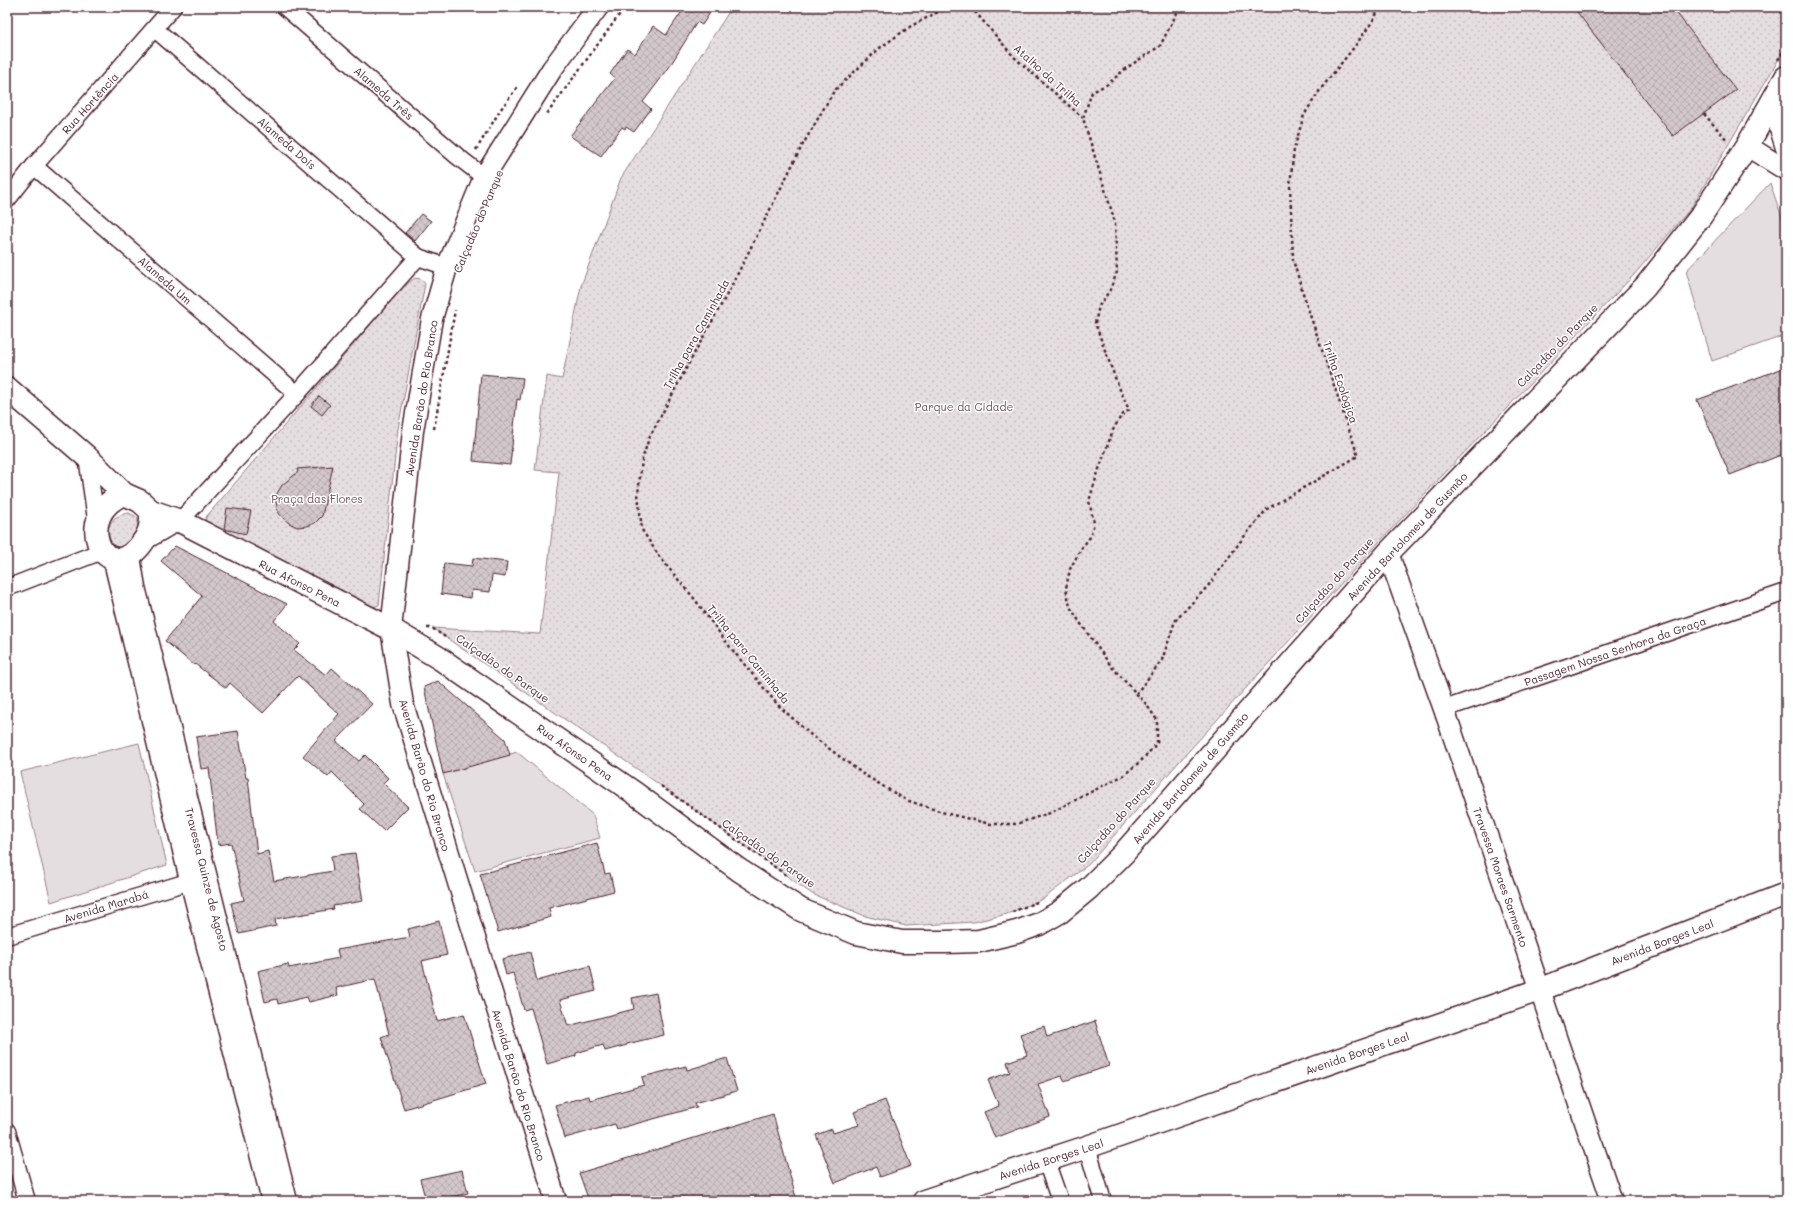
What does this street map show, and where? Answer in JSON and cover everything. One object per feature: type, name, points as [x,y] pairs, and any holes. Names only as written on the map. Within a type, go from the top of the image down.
[{"type":"main road","name":"Avenida Bartolomeu de Gusmão","points":[[978,940],[1017,932],[1039,924],[1060,912],[1089,888],[1123,854],[1388,554],[1644,287],[1701,216],[1736,142],[1772,102],[1780,71]]},
{"type":"main road","points":[[7,388],[87,457],[124,494],[140,501],[151,511],[151,527],[122,552],[96,538],[97,526],[101,514],[108,503],[114,498],[124,494]]},
{"type":"main road","name":"Rua Afonso Pena","points":[[151,511],[180,521],[391,629],[439,658],[636,794],[739,870],[801,910],[856,933],[902,942],[978,940]]},
{"type":"main road","name":"Avenida Borges Leal","points":[[924,1201],[1087,1147],[1539,990],[1786,894]]},
{"type":"street","name":"Rua Hortência","points":[[7,200],[34,166],[156,29],[173,7]]},
{"type":"street","name":"Alameda Três","points":[[286,7],[457,156],[484,177]]},
{"type":"street","name":"Avenida Barão do Rio Branco","points":[[556,1201],[403,704],[391,629],[413,431],[432,319],[447,267],[484,177],[552,69],[598,7]]},
{"type":"street","name":"Alameda Dois","points":[[156,29],[418,257]]},
{"type":"street","points":[[1772,102],[1786,148]]},
{"type":"street","points":[[1736,142],[1786,170]]},
{"type":"street","name":"Alameda Um","points":[[34,166],[297,394]]},
{"type":"street","points":[[7,588],[122,552],[180,521],[297,394],[418,257],[447,267]]},
{"type":"street","points":[[87,457],[97,526]]},
{"type":"street","name":"Travessa Quinze de Agosto","points":[[122,552],[198,879],[278,1196]]},
{"type":"street","name":"Travessa Moraes Sarmento","points":[[1388,554],[1444,709],[1612,1201]]},
{"type":"street","name":"Passagem Nossa Senhora da Graça","points":[[1444,709],[1786,592]]},
{"type":"street","name":"Avenida Marabá","points":[[7,936],[198,879]]},
{"type":"street","points":[[7,1131],[27,1201]]},
{"type":"street","points":[[1087,1147],[1103,1201]]},
{"type":"street","points":[[1046,1161],[1060,1201]]},
{"type":"path","points":[[547,115],[625,7]]},
{"type":"path","name":"Trilha para Caminhada","points":[[967,7],[942,10],[911,26],[881,47],[834,91],[802,146],[730,289],[650,438],[642,460],[638,494],[642,530],[661,559],[693,597],[730,647],[778,704],[811,735],[863,774],[906,800],[945,813],[990,824],[1016,824],[1050,813],[1124,775],[1143,759],[1157,743],[1157,720],[1111,666],[1070,607],[1066,588],[1070,569],[1081,549],[1090,537],[1094,522],[1089,501],[1099,469],[1113,430],[1120,416],[1129,410],[1095,323],[1099,306],[1110,290],[1117,272],[1115,222],[1083,118]]},
{"type":"path","name":"Atalho da Trilha","points":[[971,7],[1014,58],[1083,118]]},
{"type":"path","points":[[1083,118],[1092,92],[1108,84],[1125,69],[1160,46],[1180,7]]},
{"type":"path","name":"Trilha Ecológica","points":[[1136,694],[1162,660],[1174,622],[1208,586],[1243,538],[1267,509],[1358,456],[1293,260],[1290,185],[1294,149],[1304,115],[1320,90],[1375,18],[1380,7]]},
{"type":"path","points":[[1780,71],[1786,47]]},
{"type":"path","points":[[1704,114],[1715,128],[1736,142]]},
{"type":"path","points":[[433,433],[456,303]]},
{"type":"path","name":"Calçadão do Parque","points":[[425,628],[432,628],[451,641]]},
{"type":"path","name":"Calçadão do Parque","points":[[656,783],[787,876]]},
{"type":"path","points":[[1007,914],[1043,899]]},
{"type":"green space","name":"Parque da Cidade","points":[[732,7],[1786,7],[1786,47],[1691,208],[1633,276],[1379,542],[1187,753],[1089,864],[1043,899],[1007,914],[974,922],[906,926],[865,916],[812,894],[650,778],[432,628],[540,634],[559,472],[535,470],[547,376],[562,379],[581,286],[621,178]]},
{"type":"green space","points":[[1770,183],[1786,229],[1786,335],[1712,361],[1686,271]]},
{"type":"green space","name":"Praça das Flores","points":[[415,278],[421,279],[425,284],[398,429],[379,605],[374,607],[367,605],[205,522],[206,517],[401,289]]},
{"type":"green space","points":[[129,513],[138,519],[137,535],[126,549],[105,547],[110,524],[116,517]]},
{"type":"green space","points":[[139,743],[167,865],[51,902],[20,772]]},
{"type":"green space","points":[[517,752],[593,815],[600,838],[475,871],[443,774]]},
{"type":"building","points":[[685,7],[714,7],[702,25],[697,22],[668,69],[643,102],[651,109],[634,132],[626,127],[625,129],[622,127],[601,156],[570,136],[615,78],[610,74],[627,49],[635,54],[653,26],[666,35]]},
{"type":"building","points":[[1573,7],[1672,7],[1736,90],[1673,136]]},
{"type":"building","points":[[421,214],[431,221],[415,241],[405,233]]},
{"type":"building","points":[[1786,367],[1786,453],[1730,475],[1697,400]]},
{"type":"building","points":[[481,374],[523,378],[520,400],[517,399],[510,465],[473,461]]},
{"type":"building","points":[[319,396],[330,405],[322,415],[311,406]]},
{"type":"building","points":[[333,466],[322,516],[315,523],[297,527],[283,518],[278,512],[275,497],[282,485],[298,472],[297,469]]},
{"type":"building","points":[[227,508],[251,511],[246,534],[224,529]]},
{"type":"building","points":[[175,546],[287,604],[274,621],[300,644],[294,650],[326,675],[332,668],[372,704],[336,741],[359,761],[365,755],[388,778],[383,783],[408,807],[384,831],[360,809],[364,804],[332,772],[328,777],[303,756],[339,714],[298,676],[263,713],[230,683],[226,688],[195,664],[194,665],[165,641],[202,596],[161,561]]},
{"type":"building","points":[[473,558],[507,562],[505,577],[492,575],[490,592],[472,590],[471,598],[441,594],[444,563],[472,566]]},
{"type":"building","points":[[438,681],[505,739],[510,755],[443,774],[424,687]]},
{"type":"building","points":[[238,731],[246,778],[248,778],[257,854],[268,851],[274,881],[333,871],[331,856],[355,853],[363,901],[333,906],[334,909],[275,919],[276,926],[239,934],[231,903],[244,900],[231,843],[218,845],[209,768],[201,769],[196,737]]},
{"type":"building","points":[[597,843],[605,874],[610,873],[614,891],[549,908],[551,917],[498,932],[480,874]]},
{"type":"building","points":[[439,921],[447,955],[422,961],[437,1021],[464,1014],[486,1084],[404,1109],[381,1037],[389,1034],[375,979],[336,988],[338,995],[309,1002],[307,997],[278,1004],[277,999],[265,1002],[258,971],[288,964],[289,968],[339,958],[337,950],[410,937],[408,929]]},
{"type":"building","points":[[530,952],[537,981],[590,966],[596,991],[560,1000],[568,1026],[634,1009],[632,998],[656,993],[664,1035],[605,1051],[603,1045],[576,1053],[576,1056],[547,1064],[531,1008],[524,1010],[513,973],[506,975],[502,959]]},
{"type":"building","points":[[1095,1021],[1109,1066],[1064,1081],[1062,1076],[1038,1084],[1050,1117],[995,1138],[984,1112],[999,1106],[988,1080],[1010,1072],[1007,1062],[1027,1055],[1020,1034],[1044,1026],[1047,1037]]},
{"type":"building","points":[[727,1058],[737,1091],[695,1103],[697,1107],[617,1129],[615,1124],[565,1138],[555,1105],[589,1096],[590,1100],[644,1085],[642,1077],[686,1066],[687,1070]]},
{"type":"building","points":[[885,1100],[911,1166],[880,1177],[876,1167],[835,1183],[816,1135],[832,1129],[833,1133],[859,1125],[854,1112]]},
{"type":"building","points":[[773,1114],[797,1201],[589,1201],[579,1173]]},
{"type":"building","points":[[462,1170],[468,1193],[435,1201],[426,1201],[420,1179]]}]
